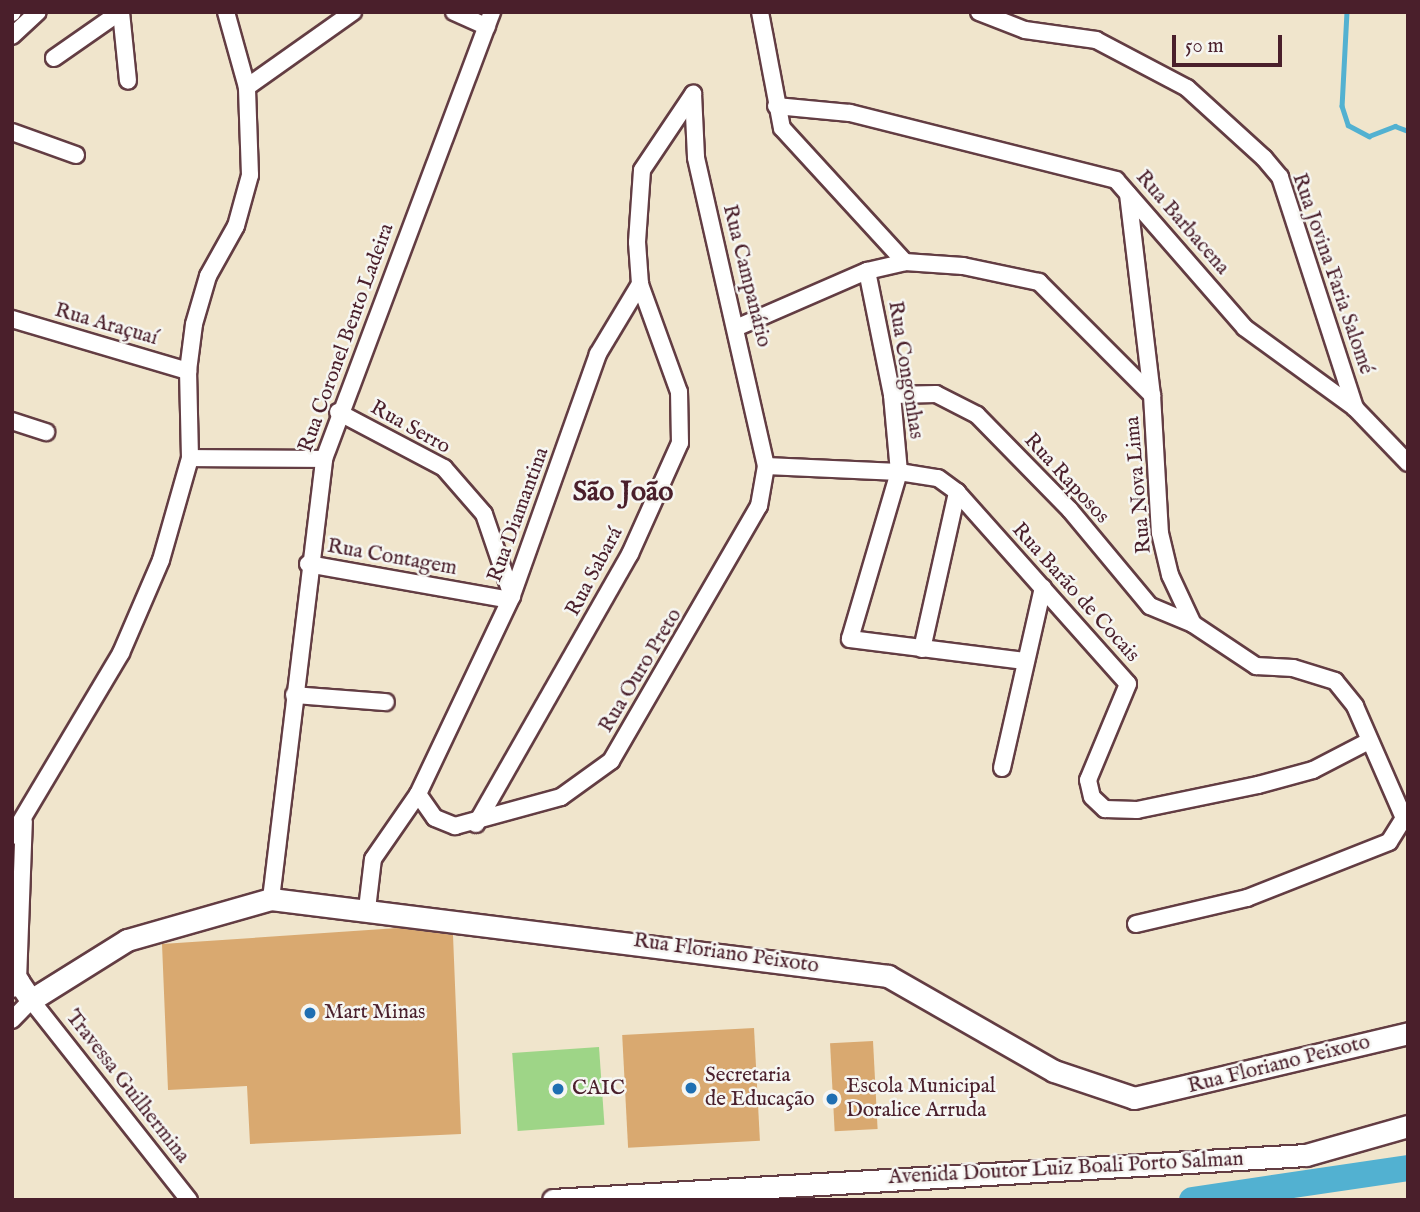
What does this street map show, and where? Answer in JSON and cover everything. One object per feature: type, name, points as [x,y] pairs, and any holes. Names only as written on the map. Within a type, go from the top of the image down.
[{"type":"street","points":[[12,36],[38,12]]},
{"type":"street","points":[[54,58],[120,12],[128,81]]},
{"type":"street","points":[[12,836],[24,821],[121,653],[161,561],[190,458],[188,371],[208,276],[236,226],[250,175],[247,87],[226,12]]},
{"type":"street","points":[[247,87],[353,12]]},
{"type":"street","points":[[454,12],[489,19]]},
{"type":"street","points":[[760,12],[782,128],[905,262]]},
{"type":"street","name":"Rua Jovina Faria Salomé","points":[[979,12],[1025,30],[1096,40],[1187,88],[1264,158],[1280,177],[1356,408],[1408,463]]},
{"type":"street","name":"Rua Coronel Bento Ladeira","points":[[271,899],[308,564],[324,459],[338,412],[489,19]]},
{"type":"street","name":"Rua Campanário","points":[[640,284],[642,170],[693,94],[696,157],[738,327],[766,466]]},
{"type":"street","name":"Rua Barbacena","points":[[776,107],[850,113],[1076,166],[1116,180],[1245,328],[1356,408]]},
{"type":"street","points":[[14,138],[76,155]]},
{"type":"street","name":"Rua Nova Lima","points":[[1128,194],[1152,395],[1160,533],[1193,624]]},
{"type":"street","points":[[738,327],[867,271],[905,262],[963,265],[1039,282],[1152,395]]},
{"type":"street","name":"Rua Congonhas","points":[[867,271],[892,395],[899,472],[849,635],[922,649]]},
{"type":"street","name":"Rua Diamantina","points":[[367,909],[373,859],[418,794],[511,598],[598,354],[640,284]]},
{"type":"street","name":"Rua Sabará","points":[[476,824],[631,554],[680,443],[679,392],[640,284]]},
{"type":"street","name":"Rua Araçuaí","points":[[12,319],[188,371]]},
{"type":"street","name":"Rua Raposos","points":[[892,395],[936,394],[977,415],[1070,510],[1150,606],[1193,624]]},
{"type":"street","name":"Rua Serro","points":[[338,412],[444,468],[484,514],[511,598]]},
{"type":"street","points":[[12,421],[46,432]]},
{"type":"street","points":[[190,458],[324,459]]},
{"type":"street","name":"Rua Ouro Preto","points":[[476,824],[561,797],[611,761],[759,506],[766,466]]},
{"type":"street","name":"Rua Barão de Cocais","points":[[766,466],[899,472],[938,478],[957,492],[1128,684],[1088,780],[1092,797],[1105,809],[1137,810],[1258,785],[1312,770],[1369,741]]},
{"type":"street","points":[[957,492],[922,649],[1026,661]]},
{"type":"street","name":"Rua Contagem","points":[[308,564],[511,598]]},
{"type":"street","points":[[1002,768],[1043,588]]},
{"type":"street","points":[[1136,924],[1247,898],[1389,842],[1404,818],[1355,706],[1335,681],[1293,668],[1256,666],[1193,624]]},
{"type":"street","points":[[294,695],[386,702]]},
{"type":"street","points":[[418,794],[435,818],[455,827],[476,824]]},
{"type":"street","points":[[24,821],[15,984],[31,1000]]},
{"type":"street","name":"Rua Floriano Peixoto","points":[[12,1020],[31,1000],[127,940],[271,899],[888,976],[1054,1071],[1134,1098],[1408,1033]]},
{"type":"street","name":"Travessa Guilhermina","points":[[31,1000],[189,1200]]},
{"type":"street","name":"Avenida Doutor Luiz Boali Porto Salman","points":[[553,1200],[1306,1154],[1408,1126]]},
{"type":"green space","name":"CAIC","points":[[599,1047],[604,1125],[518,1131],[512,1053]]},
{"type":"building","name":"Mart Minas","points":[[398,928],[453,935],[461,1134],[250,1144],[247,1086],[168,1090],[162,944]]},
{"type":"building","name":"Secretaria de Educação","points":[[754,1028],[760,1141],[628,1148],[622,1035]]},
{"type":"building","points":[[873,1041],[878,1129],[835,1131],[830,1043]]},
{"type":"waterway","points":[[1347,12],[1342,106],[1348,125],[1369,136],[1395,126],[1408,131]]},
{"type":"waterway","points":[[1192,1200],[1408,1168]]},
{"type":"place","name":"Mart Minas","points":[[310,1013]]},
{"type":"place","name":"Secretaria de Educação","points":[[691,1088]]},
{"type":"place","name":"CAIC","points":[[558,1089]]},
{"type":"place","name":"Escola Municipal Doralice Arruda","points":[[832,1099]]},
{"type":"district","name":"São João","points":[[623,493]]}]
